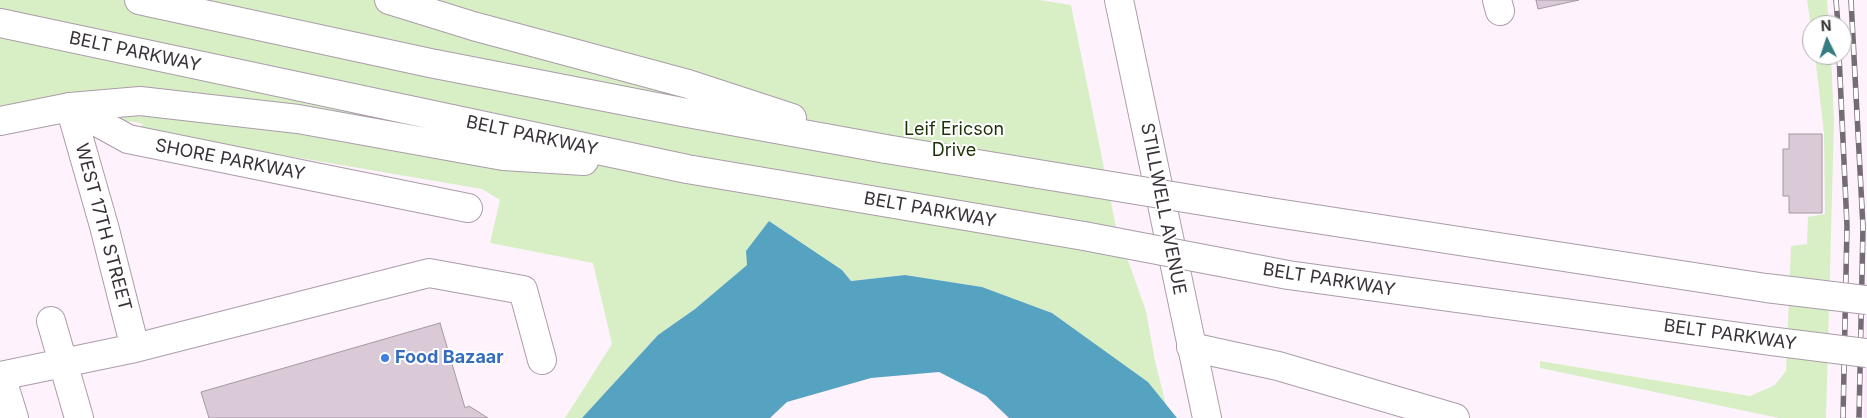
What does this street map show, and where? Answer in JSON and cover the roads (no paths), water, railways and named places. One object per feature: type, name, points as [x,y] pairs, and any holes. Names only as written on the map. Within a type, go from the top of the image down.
[{"type":"main road","points":[[139,0],[430,63],[886,149],[1270,212],[1766,288],[1867,300]]},
{"type":"main road","points":[[389,0],[473,26],[688,84],[886,149]]},
{"type":"main road","name":"STILLWELL AVENUE","points":[[1117,0],[1207,418]]},
{"type":"main road","name":"BELT PARKWAY","points":[[0,23],[687,169],[1084,236],[1288,275],[1867,353]]},
{"type":"main road","points":[[0,121],[70,107],[140,100],[298,119],[503,156],[687,169]]},
{"type":"main road","name":"SHORE PARKWAY","points":[[70,107],[128,139],[468,208]]},
{"type":"main road","name":"WEST 17TH STREET","points":[[70,107],[136,348]]},
{"type":"main road","points":[[14,418],[0,376],[136,348],[429,273],[524,290],[542,360]]},
{"type":"main road","points":[[51,321],[79,418]]},
{"type":"main road","points":[[1191,347],[1278,366],[1455,418]]},
{"type":"water","points":[[769,221],[842,270],[851,281],[905,275],[982,287],[1052,313],[1148,382],[1177,418],[1009,418],[986,396],[939,372],[871,378],[787,402],[770,418],[582,418],[658,335],[695,309],[747,265],[746,251]]},
{"type":"railway","points":[[1836,0],[1837,15]]},
{"type":"railway","points":[[1851,0],[1863,227],[1859,418]]},
{"type":"railway","points":[[1839,65],[1847,226],[1843,418]]},
{"type":"place","name":"Food Bazaar","points":[[385,358]]},
{"type":"park label","name":"Leif Ericson Drive","points":[[954,140]]}]
